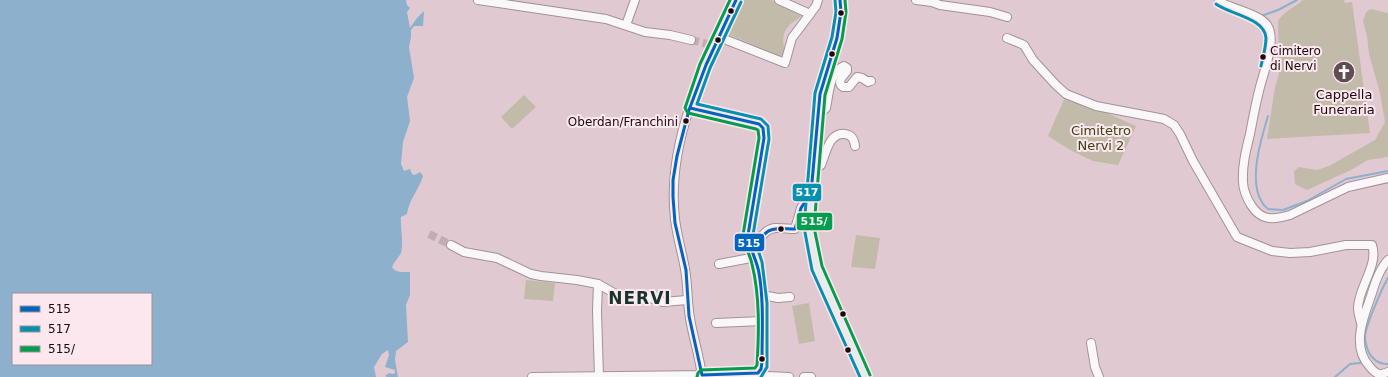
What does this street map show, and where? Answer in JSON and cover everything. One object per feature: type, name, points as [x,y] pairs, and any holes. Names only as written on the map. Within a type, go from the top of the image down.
[{"type":"main road","points":[[840,0],[837,38],[820,89],[809,227],[814,257],[822,279],[865,377]]},
{"type":"street","points":[[478,0],[503,2],[606,19],[645,32],[670,35],[691,40]]},
{"type":"street","points":[[626,25],[635,0]]},
{"type":"street","points":[[703,376],[687,300],[686,270],[675,219],[673,181],[684,127],[711,45],[719,37],[736,0]]},
{"type":"street","points":[[779,0],[810,14]]},
{"type":"street","points":[[719,37],[785,63],[792,38],[816,6],[818,0]]},
{"type":"street","points":[[916,0],[990,12],[1007,17]]},
{"type":"street","points":[[1218,0],[1224,4],[1261,19],[1268,25],[1271,37],[1266,67],[1255,106],[1244,160],[1243,183],[1249,202],[1255,211],[1260,216],[1271,219],[1284,217],[1348,187],[1388,178]]},
{"type":"street","points":[[1007,38],[1024,45],[1033,60],[1066,94],[1096,106],[1164,119],[1174,125],[1237,237],[1272,251],[1290,253],[1310,252],[1346,245],[1372,245],[1374,252],[1373,258],[1357,309],[1361,323]]},
{"type":"street","points":[[818,109],[824,110],[826,108],[833,76],[840,67],[844,66],[847,71],[840,79],[840,86],[843,88],[849,87],[857,77],[868,82],[871,81]]},
{"type":"street","points":[[690,108],[759,124],[763,128],[764,138],[748,234],[749,245],[755,254],[758,266],[762,296],[762,362],[758,375]]},
{"type":"street","points":[[813,167],[818,167],[821,165],[831,139],[836,135],[846,134],[852,136],[855,146]]},
{"type":"street","points":[[755,254],[764,232],[768,229],[795,229],[801,208],[811,193]]},
{"type":"street","points":[[451,245],[464,252],[497,258],[531,274],[598,284],[623,298],[650,298],[663,302],[687,300]]},
{"type":"street","points":[[719,264],[755,254]]},
{"type":"street","points":[[1388,260],[1379,272],[1361,323],[1360,336],[1361,351],[1366,363],[1378,374],[1382,375],[1388,372]]},
{"type":"street","points":[[598,284],[597,311],[599,377]]},
{"type":"street","points":[[762,296],[778,298],[790,297]]},
{"type":"street","points":[[716,323],[762,321]]},
{"type":"street","points":[[1091,343],[1095,366],[1099,377]]},
{"type":"street","points":[[532,377],[703,376],[749,374],[789,377]]},
{"type":"street","points":[[804,377],[811,377]]},
{"type":"green space","points":[[740,0],[771,0],[802,14],[786,29],[784,33],[783,42],[786,55],[785,58],[725,33]]},
{"type":"green space","points":[[1303,0],[1344,0],[1345,3],[1352,2],[1370,133],[1267,139],[1275,87],[1279,74],[1278,21],[1286,12]]},
{"type":"green space","points":[[1371,9],[1388,13],[1388,157],[1368,160],[1351,170],[1307,190],[1295,184],[1294,171],[1299,167],[1317,170],[1329,166],[1375,140],[1385,122],[1380,93],[1369,54],[1367,36],[1363,21],[1366,12]]},
{"type":"green space","points":[[524,95],[536,107],[512,129],[501,117]]},
{"type":"green space","name":"Cimitetro Nervi 2","points":[[1066,95],[1136,126],[1118,165],[1093,161],[1072,151],[1048,136]]},
{"type":"green space","points":[[856,235],[880,238],[875,269],[851,267]]},
{"type":"green space","points":[[526,280],[555,283],[553,301],[524,299]]},
{"type":"green space","points":[[809,303],[815,341],[799,344],[792,306]]},
{"type":"water","points":[[0,0],[406,0],[407,5],[410,8],[407,12],[410,28],[424,11],[423,26],[414,26],[411,30],[409,47],[414,78],[407,97],[410,121],[403,142],[401,164],[404,171],[410,169],[412,174],[415,175],[420,172],[423,176],[407,214],[401,217],[402,248],[401,253],[392,267],[397,271],[410,272],[410,295],[406,305],[408,342],[396,351],[395,360],[398,377],[385,376],[389,373],[395,373],[395,370],[385,367],[389,355],[388,350],[382,354],[374,367],[376,377],[0,377]]},
{"type":"waterway","points":[[1261,16],[1278,10],[1297,0]]},
{"type":"waterway","points":[[1268,116],[1259,148],[1256,172],[1258,193],[1263,204],[1268,209],[1283,210],[1307,201],[1346,179],[1388,171]]},
{"type":"waterway","points":[[1388,278],[1368,324],[1365,336],[1367,349],[1372,357],[1379,362],[1388,364]]},
{"type":"waterway","points":[[1335,377],[1350,364],[1360,363],[1362,361]]},
{"type":"tunnel","points":[[691,40],[707,44]]},
{"type":"tunnel","points":[[429,234],[451,245]]},
{"type":"transit line","name":"515/","points":[[697,377],[701,370],[755,368],[757,365],[758,302],[755,276],[743,235],[759,138],[758,130],[688,113],[685,108],[700,64],[730,0]]},
{"type":"transit line","name":"515","points":[[690,108],[759,124],[763,128],[764,138],[748,235],[758,268],[762,295],[762,362],[761,369],[758,373],[702,375],[689,316],[686,270],[675,223],[673,197],[673,180],[677,156],[689,110],[706,65],[736,0]]},
{"type":"transit line","name":"517","points":[[835,0],[836,12],[832,37],[815,93],[804,227],[812,270],[860,377]]},
{"type":"transit line","name":"515","points":[[753,251],[765,233],[773,229],[795,229],[801,208],[811,193],[820,94],[837,38],[841,12],[840,0]]},
{"type":"transit line","name":"515/","points":[[845,0],[846,12],[842,39],[825,95],[814,227],[822,266],[870,375]]},
{"type":"transit line","name":"517","points":[[741,2],[710,68],[697,104],[761,119],[768,126],[769,139],[753,235],[762,262],[767,303],[767,367],[761,377]]},
{"type":"transit line","name":"517","points":[[1216,4],[1222,8],[1246,17],[1260,26],[1264,31],[1266,41],[1261,66]]},
{"type":"place","name":"Cimitero di Nervi","points":[[1263,57]]},
{"type":"place","name":"Cappella Funeraria","points":[[1344,72]]},
{"type":"place","name":"Oberdan/Franchini","points":[[686,121]]},
{"type":"district","name":"NERVI","points":[[640,298]]}]
